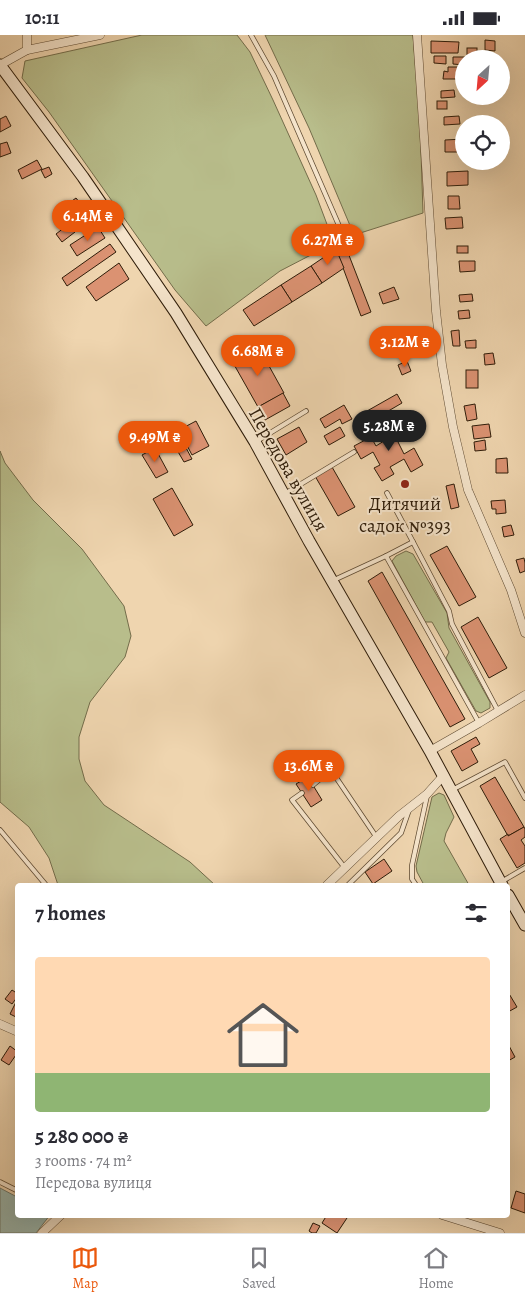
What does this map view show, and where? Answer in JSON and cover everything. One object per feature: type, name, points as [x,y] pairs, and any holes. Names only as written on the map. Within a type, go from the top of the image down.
[{"type":"street","points":[[27,35],[27,51]]},
{"type":"street","points":[[0,65],[27,51],[100,35]]},
{"type":"street","points":[[417,35],[436,301],[445,383],[468,490],[511,591],[525,633]]},
{"type":"street","name":"Передова вулиця","points":[[0,65],[83,177],[170,305],[255,442],[332,581],[444,775],[500,883]]},
{"type":"street","points":[[430,751],[525,695]]},
{"type":"street","points":[[329,883],[409,808],[427,794],[444,775]]},
{"type":"street","points":[[510,899],[525,925]]},
{"type":"street","points":[[0,1024],[15,1031]]},
{"type":"street","points":[[42,1233],[58,1218]]},
{"type":"street","points":[[452,1218],[500,1233]]},
{"type":"lane","points":[[251,35],[274,77],[340,228]]},
{"type":"lane","points":[[255,442],[306,411]]},
{"type":"lane","points":[[284,494],[354,452]]},
{"type":"lane","points":[[387,493],[449,611],[452,624],[498,711]]},
{"type":"lane","points":[[332,581],[413,542]]},
{"type":"lane","points":[[386,556],[479,723]]},
{"type":"lane","points":[[452,790],[505,762],[525,798]]},
{"type":"lane","points":[[313,785],[331,770],[377,838]]},
{"type":"lane","points":[[302,793],[292,800],[345,868]]},
{"type":"lane","points":[[415,883],[412,879],[412,865],[427,794]]},
{"type":"lane","points":[[350,883],[401,833],[409,808]]},
{"type":"lane","points":[[0,830],[44,883]]},
{"type":"lane","points":[[502,883],[525,868]]},
{"type":"lane","points":[[0,1182],[15,1190]]},
{"type":"green space","points":[[142,35],[237,35],[250,52],[273,100],[316,195],[334,243],[280,271],[206,326],[175,290],[49,112],[22,78],[25,61]]},
{"type":"green space","points":[[265,35],[413,35],[420,121],[423,213],[354,235],[309,128]]},
{"type":"green space","points":[[0,451],[5,463],[33,500],[82,549],[124,606],[131,636],[125,657],[90,702],[79,737],[79,759],[85,781],[104,805],[190,862],[213,883],[57,883],[49,858],[29,827],[0,802]]},
{"type":"green space","points":[[406,551],[413,554],[447,613],[449,628],[490,702],[490,708],[481,713],[476,711],[446,658],[449,652],[432,622],[425,622],[392,561],[396,556]]},
{"type":"green space","points":[[439,793],[444,795],[454,817],[444,841],[468,883],[423,883],[417,872],[416,866],[432,797]]},
{"type":"water","points":[[0,1188],[15,1196],[15,1218],[48,1218],[36,1233],[0,1233]]},
{"type":"building","points":[[485,40],[495,41],[495,50],[485,50]]},
{"type":"building","points":[[431,41],[459,42],[458,50],[455,50],[455,53],[431,53]]},
{"type":"building","points":[[467,48],[477,48],[477,50],[467,50]]},
{"type":"building","points":[[434,56],[446,56],[446,64],[434,63]]},
{"type":"building","points":[[448,67],[455,67],[455,79],[443,79],[444,71],[448,72]]},
{"type":"building","points":[[454,90],[455,97],[441,98],[441,91]]},
{"type":"building","points":[[437,101],[447,101],[447,109],[437,109]]},
{"type":"building","points":[[6,116],[11,126],[0,132],[0,119]]},
{"type":"building","points":[[455,116],[455,124],[444,125],[444,117]]},
{"type":"building","points":[[455,139],[455,152],[445,152],[445,140]]},
{"type":"building","points":[[7,142],[11,153],[0,157],[0,144]]},
{"type":"building","points":[[37,160],[42,169],[22,179],[18,170]]},
{"type":"building","points":[[49,167],[52,174],[45,178],[41,170]]},
{"type":"building","points":[[468,171],[468,185],[447,186],[447,172]]},
{"type":"building","points":[[448,196],[459,196],[460,209],[448,209]]},
{"type":"building","points":[[76,198],[83,207],[73,215],[65,206]]},
{"type":"building","points":[[462,217],[463,228],[446,229],[445,218]]},
{"type":"building","points":[[69,224],[75,232],[62,242],[56,234]]},
{"type":"building","points":[[98,227],[105,238],[77,256],[70,245]]},
{"type":"building","points":[[110,244],[116,252],[67,286],[62,278]]},
{"type":"building","points":[[345,245],[371,312],[361,316],[336,249]]},
{"type":"building","points":[[457,246],[468,246],[468,253],[457,253]]},
{"type":"building","points":[[336,249],[344,268],[322,283],[311,266]]},
{"type":"building","points":[[459,261],[475,261],[475,271],[460,272]]},
{"type":"building","points":[[119,263],[129,279],[96,301],[86,287]]},
{"type":"building","points":[[311,266],[322,283],[292,302],[281,285]]},
{"type":"building","points":[[281,285],[292,302],[254,326],[243,310]]},
{"type":"building","points":[[394,287],[399,299],[383,304],[379,293]]},
{"type":"building","points":[[472,294],[473,301],[460,302],[459,295]]},
{"type":"building","points":[[469,310],[470,318],[459,319],[458,311]]},
{"type":"building","points":[[459,330],[460,346],[453,346],[451,331]]},
{"type":"building","points":[[476,340],[476,348],[466,348],[465,341]]},
{"type":"building","points":[[258,346],[284,393],[258,407],[232,361]]},
{"type":"building","points":[[493,353],[495,364],[485,365],[484,354]]},
{"type":"building","points":[[407,361],[411,371],[402,375],[398,365]]},
{"type":"building","points":[[466,370],[478,370],[478,388],[466,388]]},
{"type":"building","points":[[283,393],[290,406],[265,420],[258,407]]},
{"type":"building","points":[[397,394],[402,403],[366,424],[360,415]]},
{"type":"building","points":[[475,404],[477,419],[467,421],[464,406]]},
{"type":"building","points":[[344,405],[352,419],[342,424],[340,419],[325,428],[320,419]]},
{"type":"building","points":[[196,421],[209,446],[192,455],[179,430]]},
{"type":"building","points":[[397,421],[407,437],[398,442],[404,454],[414,448],[423,465],[411,472],[404,459],[390,467],[394,474],[382,481],[374,468],[380,465],[373,452],[361,459],[354,446],[371,437],[376,446],[387,439],[382,430]]},
{"type":"building","points":[[489,424],[491,437],[474,439],[472,426]]},
{"type":"building","points":[[299,427],[307,442],[286,455],[277,439]]},
{"type":"building","points":[[340,427],[345,436],[329,445],[324,436]]},
{"type":"building","points":[[178,433],[192,459],[184,462],[170,438]]},
{"type":"building","points":[[485,440],[486,450],[475,451],[474,442]]},
{"type":"building","points":[[155,448],[168,472],[156,478],[142,455]]},
{"type":"building","points":[[507,458],[508,473],[496,473],[496,459]]},
{"type":"building","points":[[332,467],[355,507],[338,516],[315,476]]},
{"type":"building","points":[[454,484],[459,507],[451,509],[446,486]]},
{"type":"building","points":[[172,488],[193,525],[174,536],[153,499]]},
{"type":"building","points":[[505,500],[506,513],[496,514],[496,509],[492,509],[491,501]]},
{"type":"building","points":[[511,525],[514,535],[504,537],[502,527]]},
{"type":"building","points":[[447,546],[476,597],[459,606],[430,555]]},
{"type":"building","points":[[524,558],[525,571],[520,573],[516,560]]},
{"type":"building","points":[[382,572],[465,719],[450,727],[368,581]]},
{"type":"building","points":[[478,617],[507,668],[489,678],[461,627]]},
{"type":"building","points":[[476,737],[480,744],[471,749],[478,762],[462,771],[451,751]]},
{"type":"building","points":[[308,777],[322,800],[311,807],[296,784]]},
{"type":"building","points":[[495,777],[524,827],[508,836],[480,786]]},
{"type":"building","points":[[524,827],[525,837],[521,840],[525,846],[525,863],[517,868],[500,839]]},
{"type":"building","points":[[384,859],[392,871],[374,883],[372,883],[365,872]]},
{"type":"building","points":[[12,990],[15,992],[15,1000],[12,1004],[5,999]]},
{"type":"building","points":[[510,995],[517,1007],[510,1011]]},
{"type":"building","points":[[15,1004],[15,1016],[10,1014]]},
{"type":"building","points":[[10,1046],[15,1050],[15,1056],[9,1065],[1,1060]]},
{"type":"building","points":[[510,1048],[515,1057],[510,1060]]},
{"type":"building","points":[[516,1191],[525,1194],[525,1213],[511,1208]]},
{"type":"building","points":[[325,1218],[347,1218],[337,1233],[322,1223]]},
{"type":"building","points":[[313,1223],[320,1226],[316,1233],[309,1231]]},
{"type":"place","name":"Дитячий садок №393","points":[[405,484]]}]
